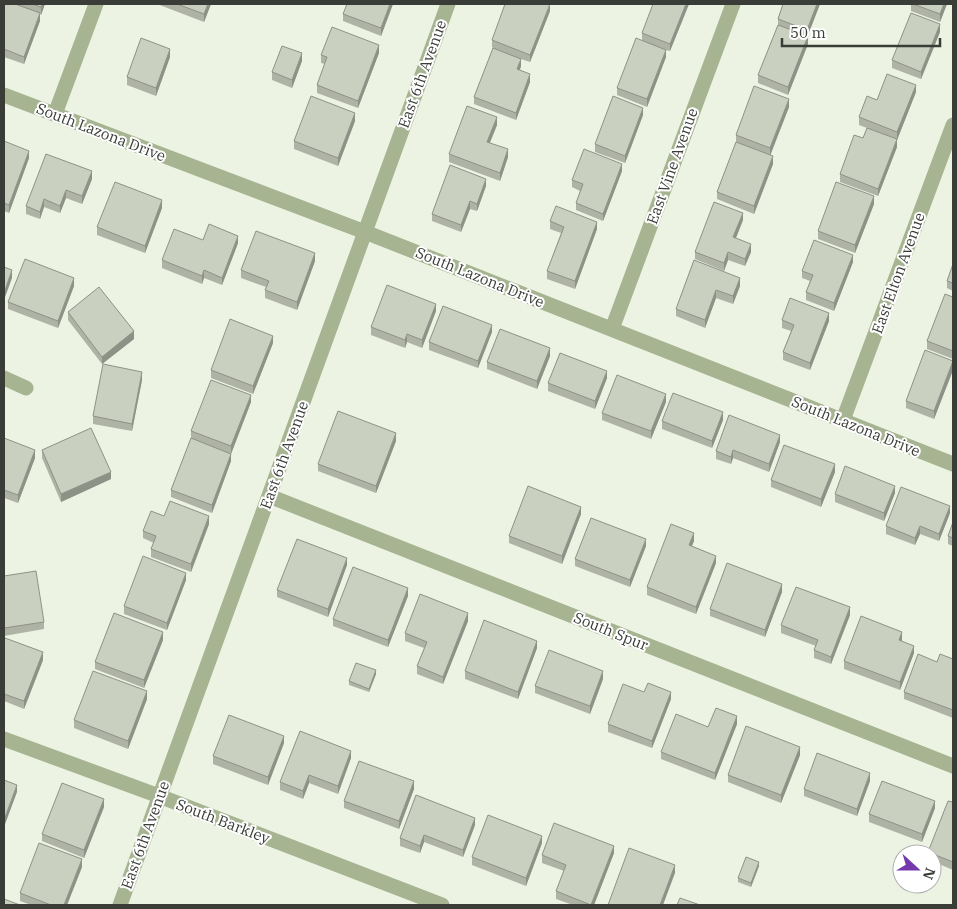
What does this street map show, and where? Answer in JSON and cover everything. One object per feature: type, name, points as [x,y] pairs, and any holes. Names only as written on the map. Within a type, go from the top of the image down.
[{"type":"street","points":[[55,114],[96,4]]},
{"type":"street","name":"East 6th Avenue","points":[[120,905],[448,4]]},
{"type":"street","name":"East Vine Avenue","points":[[612,329],[733,4]]},
{"type":"street","name":"South Lazona Drive","points":[[4,95],[365,232],[953,464]]},
{"type":"street","name":"East Elton Avenue","points":[[843,420],[953,125]]},
{"type":"street","points":[[4,378],[26,388]]},
{"type":"street","name":"South Spur","points":[[269,496],[953,766]]},
{"type":"street","name":"South Barkley","points":[[4,739],[160,796],[442,905]]},
{"type":"building","points":[[4,4],[15,4],[40,13],[24,57],[4,49]]},
{"type":"building","points":[[177,4],[208,4],[204,14]]},
{"type":"building","points":[[347,4],[390,4],[381,28],[343,14]]},
{"type":"building","points":[[505,4],[550,4],[530,55],[492,40]]},
{"type":"building","points":[[653,4],[686,4],[670,44],[642,33]]},
{"type":"building","points":[[783,4],[817,4],[807,30],[778,19]]},
{"type":"building","points":[[913,4],[944,4],[940,14]]},
{"type":"building","points":[[911,13],[940,24],[921,72],[892,60]]},
{"type":"building","points":[[778,25],[808,36],[788,87],[758,75]]},
{"type":"building","points":[[332,27],[379,45],[358,101],[317,85],[327,57],[321,55]]},
{"type":"building","points":[[141,38],[170,49],[156,88],[127,77]]},
{"type":"building","points":[[636,38],[666,50],[647,99],[617,88]]},
{"type":"building","points":[[282,46],[302,53],[292,80],[272,72]]},
{"type":"building","points":[[493,48],[521,59],[517,69],[530,74],[516,113],[474,97]]},
{"type":"building","points":[[887,74],[916,85],[897,132],[859,117],[867,96],[877,100]]},
{"type":"building","points":[[754,86],[789,99],[770,148],[736,135]]},
{"type":"building","points":[[311,96],[355,113],[338,158],[294,141]]},
{"type":"building","points":[[613,96],[643,108],[625,156],[595,144]]},
{"type":"building","points":[[467,106],[497,117],[487,142],[508,149],[500,173],[449,154]]},
{"type":"building","points":[[867,128],[897,139],[878,189],[840,174],[854,135],[863,138]]},
{"type":"building","points":[[4,141],[29,151],[9,205],[4,203]]},
{"type":"building","points":[[736,142],[773,156],[754,206],[717,192]]},
{"type":"building","points":[[584,149],[622,164],[603,214],[576,203],[583,184],[572,180]]},
{"type":"building","points":[[46,154],[92,171],[82,196],[66,190],[60,206],[44,199],[40,212],[26,206]]},
{"type":"building","points":[[450,165],[486,179],[477,204],[470,201],[461,225],[432,214]]},
{"type":"building","points":[[115,182],[162,200],[145,246],[97,227]]},
{"type":"building","points":[[836,182],[874,196],[855,245],[818,231]]},
{"type":"building","points":[[714,202],[743,213],[733,237],[751,244],[745,259],[728,252],[724,263],[695,252]]},
{"type":"building","points":[[556,206],[597,222],[575,281],[547,271],[564,227],[550,221]]},
{"type":"building","points":[[209,224],[238,236],[222,278],[204,270],[202,276],[162,260],[174,229],[203,240]]},
{"type":"building","points":[[256,231],[315,253],[297,302],[265,290],[269,281],[241,270]]},
{"type":"building","points":[[814,240],[853,255],[834,303],[806,292],[813,275],[802,271]]},
{"type":"building","points":[[25,259],[74,278],[58,321],[8,302]]},
{"type":"building","points":[[694,260],[740,278],[733,296],[716,290],[705,320],[676,309]]},
{"type":"building","points":[[953,264],[953,283],[947,281]]},
{"type":"building","points":[[4,267],[12,270],[4,293]]},
{"type":"building","points":[[387,285],[436,304],[422,340],[407,334],[405,340],[371,327]]},
{"type":"building","points":[[99,287],[134,331],[102,357],[68,312]]},
{"type":"building","points":[[945,294],[953,297],[953,351],[927,341]]},
{"type":"building","points":[[790,298],[829,313],[810,363],[783,352],[794,325],[782,320]]},
{"type":"building","points":[[443,306],[492,325],[478,361],[429,342]]},
{"type":"building","points":[[230,319],[273,336],[253,386],[211,370]]},
{"type":"building","points":[[500,329],[550,348],[537,381],[487,362]]},
{"type":"building","points":[[925,350],[953,361],[934,411],[906,401]]},
{"type":"building","points":[[560,353],[607,371],[595,401],[548,383]]},
{"type":"building","points":[[103,364],[142,372],[132,424],[93,416]]},
{"type":"building","points":[[617,375],[666,394],[651,431],[602,413]]},
{"type":"building","points":[[211,380],[251,395],[231,446],[191,431]]},
{"type":"building","points":[[673,393],[723,412],[712,441],[662,421]]},
{"type":"building","points":[[338,411],[396,433],[376,486],[318,464]]},
{"type":"building","points":[[729,415],[780,435],[769,464],[733,450],[731,457],[716,451]]},
{"type":"building","points":[[91,428],[111,472],[61,494],[42,450]]},
{"type":"building","points":[[4,438],[35,450],[18,495],[4,490]]},
{"type":"building","points":[[191,438],[231,454],[212,505],[171,490]]},
{"type":"building","points":[[784,445],[835,464],[821,499],[771,480]]},
{"type":"building","points":[[845,466],[895,486],[884,513],[835,494]]},
{"type":"building","points":[[528,486],[581,507],[562,556],[509,536]]},
{"type":"building","points":[[901,487],[950,506],[939,534],[920,526],[915,538],[886,526]]},
{"type":"building","points":[[170,501],[209,516],[191,564],[151,549],[156,536],[143,531],[151,511],[164,516]]},
{"type":"building","points":[[591,518],[646,539],[630,580],[575,559]]},
{"type":"building","points":[[953,522],[953,538],[948,536]]},
{"type":"building","points":[[671,524],[694,533],[689,545],[716,556],[696,607],[647,587]]},
{"type":"building","points":[[297,539],[347,558],[328,609],[277,590]]},
{"type":"building","points":[[143,556],[186,573],[167,623],[124,606]]},
{"type":"building","points":[[727,563],[782,584],[765,630],[710,609]]},
{"type":"building","points":[[353,567],[408,588],[388,640],[333,619]]},
{"type":"building","points":[[36,571],[44,622],[4,628],[4,576]]},
{"type":"building","points":[[796,587],[850,607],[831,657],[814,650],[818,640],[781,625]]},
{"type":"building","points":[[420,594],[468,613],[443,677],[417,666],[427,642],[405,633]]},
{"type":"building","points":[[114,613],[163,632],[144,680],[95,662]]},
{"type":"building","points":[[861,616],[902,632],[899,640],[914,646],[900,682],[844,661]]},
{"type":"building","points":[[484,620],[537,641],[518,692],[465,671]]},
{"type":"building","points":[[5,638],[43,652],[24,701],[4,694]]},
{"type":"building","points":[[549,650],[603,671],[590,706],[535,686]]},
{"type":"building","points":[[918,654],[937,662],[940,654],[953,659],[953,710],[904,692]]},
{"type":"building","points":[[356,663],[376,670],[369,689],[349,681]]},
{"type":"building","points":[[93,671],[147,691],[128,741],[74,720]]},
{"type":"building","points":[[648,683],[671,692],[652,741],[608,724],[623,684],[644,692]]},
{"type":"building","points":[[716,708],[737,716],[715,773],[661,752],[676,714],[708,727]]},
{"type":"building","points":[[229,715],[284,736],[268,777],[213,756]]},
{"type":"building","points":[[746,726],[800,747],[781,795],[728,775]]},
{"type":"building","points":[[300,731],[351,751],[338,786],[309,775],[303,791],[280,782]]},
{"type":"building","points":[[817,753],[870,773],[857,809],[804,789]]},
{"type":"building","points":[[359,761],[414,781],[399,821],[344,801]]},
{"type":"building","points":[[4,780],[17,785],[4,820]]},
{"type":"building","points":[[882,781],[935,801],[922,834],[869,814]]},
{"type":"building","points":[[62,783],[104,799],[84,850],[42,834]]},
{"type":"building","points":[[416,795],[475,818],[463,850],[424,835],[420,846],[400,838]]},
{"type":"building","points":[[948,801],[953,802],[953,862],[942,858],[942,844],[931,844]]},
{"type":"building","points":[[488,815],[542,836],[526,878],[472,857]]},
{"type":"building","points":[[554,823],[614,846],[591,905],[556,891],[566,865],[542,855]]},
{"type":"building","points":[[39,843],[82,859],[64,905],[51,905],[20,893]]},
{"type":"building","points":[[629,848],[675,865],[660,905],[608,905]]},
{"type":"building","points":[[746,857],[759,862],[751,883],[738,878]]},
{"type":"building","points":[[680,898],[700,905],[677,905]]},
{"type":"building","points":[[4,899],[20,905],[4,905]]}]
